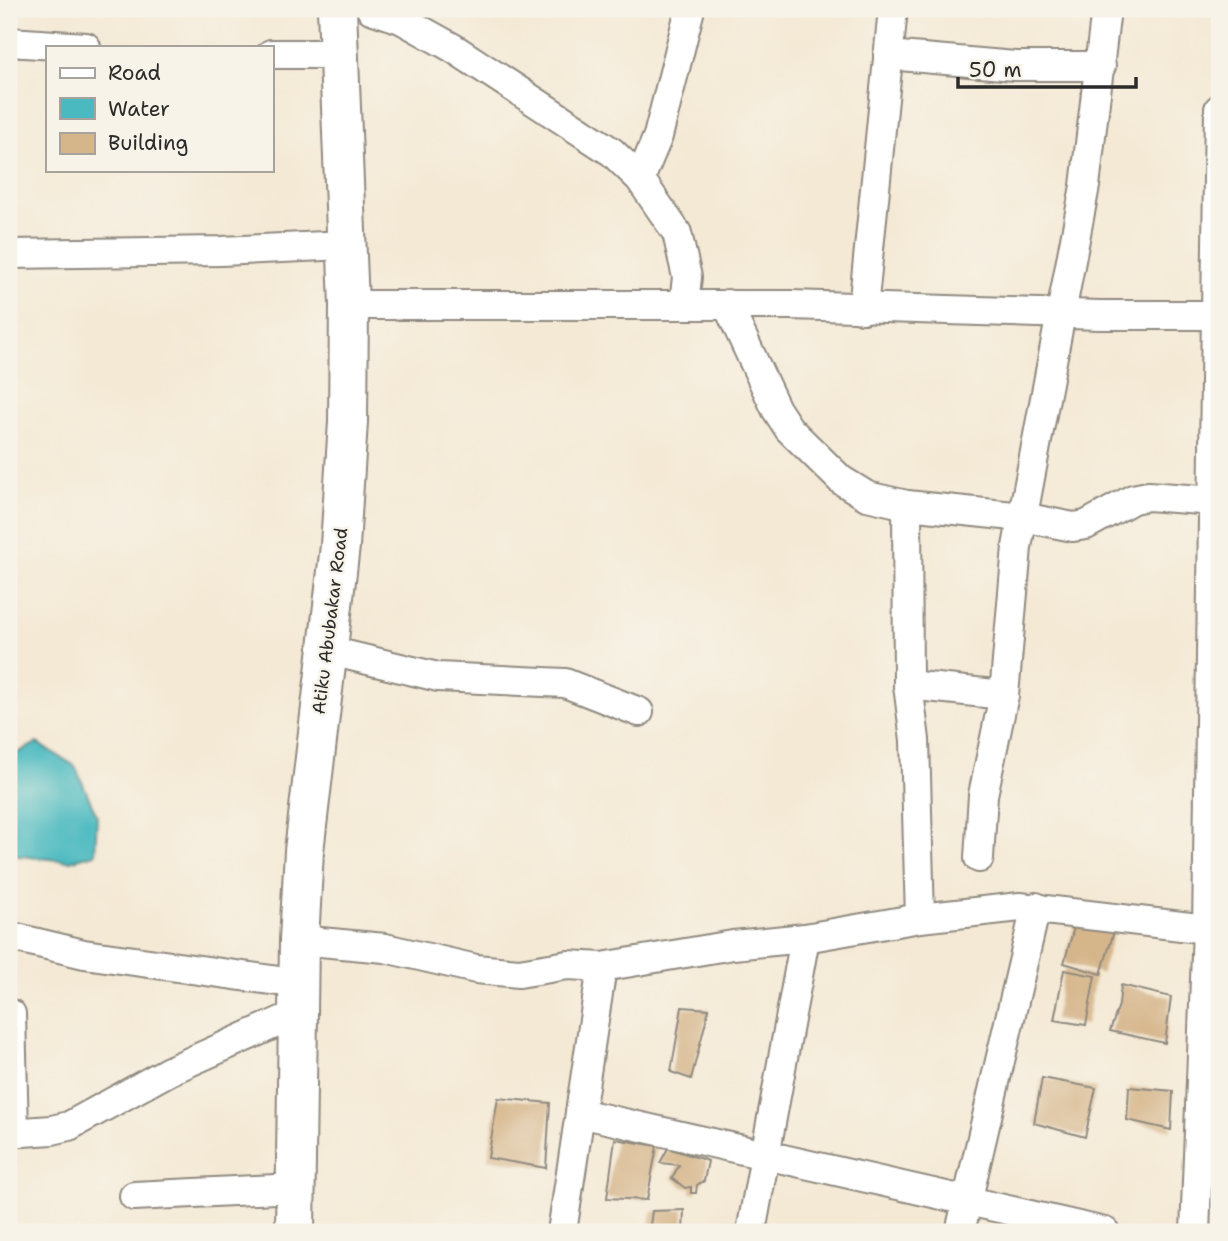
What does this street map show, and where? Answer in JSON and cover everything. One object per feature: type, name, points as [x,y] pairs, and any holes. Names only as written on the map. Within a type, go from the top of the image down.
[{"type":"street","name":"Atiku Abubakar Road","points":[[295,1232],[299,940],[310,784],[345,486],[349,305],[337,9]]},
{"type":"street","points":[[371,9],[401,19],[453,48],[612,152],[640,179],[677,233],[687,277],[684,304]]},
{"type":"street","points":[[640,179],[658,136],[690,9]]},
{"type":"street","points":[[863,309],[893,9]]},
{"type":"street","points":[[979,858],[983,795],[1004,695],[1012,586],[1062,313],[1101,66],[1106,9]]},
{"type":"street","points":[[9,42],[71,46]]},
{"type":"street","points":[[273,54],[338,54]]},
{"type":"street","points":[[888,55],[1015,66],[1101,66]]},
{"type":"street","points":[[1195,1232],[1207,929],[1213,863],[1216,572],[1214,315],[1219,109]]},
{"type":"street","points":[[9,254],[221,251],[345,244]]},
{"type":"street","points":[[727,304],[776,409],[789,429],[855,490],[882,501],[1079,526],[1133,499],[1148,496],[1214,500]]},
{"type":"street","points":[[349,305],[727,304],[1214,315]]},
{"type":"street","points":[[907,505],[908,685],[915,740],[920,918]]},
{"type":"street","points":[[326,650],[438,677],[565,683],[639,712]]},
{"type":"street","points":[[908,685],[1004,695]]},
{"type":"street","points":[[299,940],[385,948],[497,972],[519,973],[568,965],[602,967],[733,945],[805,938],[920,918],[1036,907],[1207,929]]},
{"type":"street","points":[[960,1232],[1036,907]]},
{"type":"street","points":[[9,936],[300,998]]},
{"type":"street","points":[[751,1232],[805,938]]},
{"type":"street","points":[[562,1232],[602,967]]},
{"type":"street","points":[[11,1014],[11,1133],[69,1126],[300,998]]},
{"type":"street","points":[[580,1113],[1094,1231]]},
{"type":"street","points":[[134,1196],[296,1188]]},
{"type":"water","points":[[37,743],[75,766],[97,816],[95,854],[70,861],[9,855],[9,757]]},
{"type":"building","points":[[1077,917],[1116,925],[1101,974],[1064,963]]},
{"type":"building","points":[[1064,970],[1095,976],[1086,1025],[1054,1020]]},
{"type":"building","points":[[1121,985],[1171,997],[1165,1043],[1110,1031],[1119,1005]]},
{"type":"building","points":[[682,1007],[709,1009],[691,1079],[671,1072]]},
{"type":"building","points":[[1042,1078],[1096,1088],[1085,1137],[1034,1123]]},
{"type":"building","points":[[1129,1087],[1173,1091],[1171,1130],[1127,1120]]},
{"type":"building","points":[[498,1098],[550,1103],[546,1168],[488,1158]]},
{"type":"building","points":[[615,1139],[657,1146],[647,1200],[607,1198]]},
{"type":"building","points":[[668,1148],[708,1161],[704,1181],[697,1185],[696,1193],[691,1193],[691,1187],[685,1188],[672,1178],[679,1165],[660,1163]]},
{"type":"building","points":[[684,1210],[683,1232],[649,1232],[652,1211]]}]
